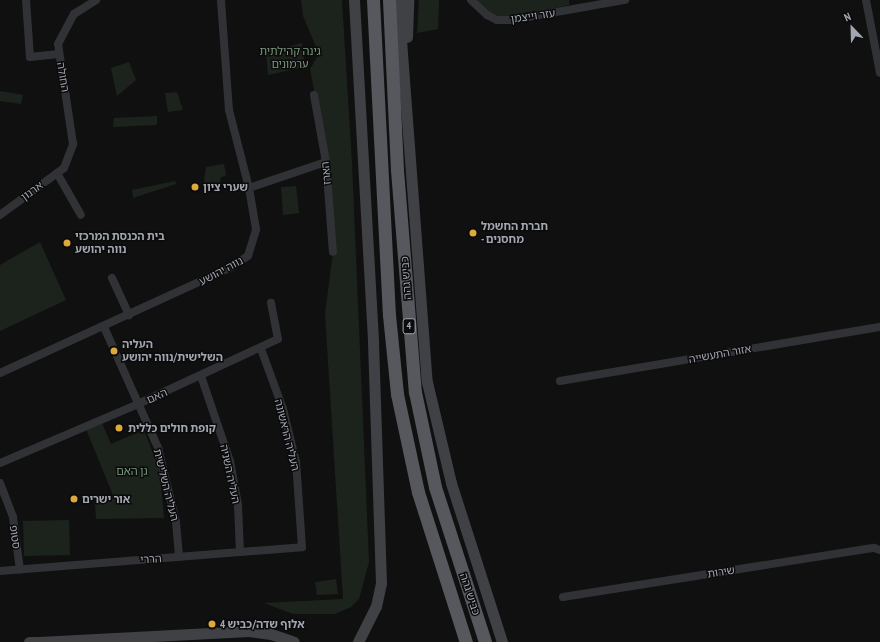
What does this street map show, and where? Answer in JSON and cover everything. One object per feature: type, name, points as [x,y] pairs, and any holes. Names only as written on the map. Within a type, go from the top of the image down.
[{"type":"highway","name":"כביש גהה","points":[[373,0],[387,281],[397,394],[418,492],[466,642]]},
{"type":"highway","name":"כביש גהה","points":[[389,0],[397,170],[415,392],[436,487],[485,642]]},
{"type":"main road","points":[[354,0],[373,342],[381,583],[376,606],[358,642]]},
{"type":"main road","points":[[398,0],[404,106],[422,304],[424,360],[430,403],[451,483],[502,642]]},
{"type":"main road","points":[[404,106],[408,0]]},
{"type":"main road","points":[[29,642],[249,631],[271,634],[294,642]]},
{"type":"street","points":[[26,0],[30,57],[59,54]]},
{"type":"street","name":"החולה","points":[[64,168],[74,144],[58,44],[74,14],[96,0]]},
{"type":"street","name":"נווה יהושע","points":[[0,373],[104,327],[232,267],[248,256],[256,229],[249,188],[229,110],[221,0]]},
{"type":"street","name":"עזר וייצמן","points":[[471,0],[487,15],[497,20],[511,20],[590,3],[625,0]]},
{"type":"street","points":[[866,0],[880,73]]},
{"type":"street","name":"הארז","points":[[314,96],[326,162],[333,252]]},
{"type":"street","points":[[249,188],[326,162]]},
{"type":"street","name":"ארנון","points":[[0,215],[64,168]]},
{"type":"street","points":[[57,173],[81,216]]},
{"type":"street","points":[[112,278],[129,315]]},
{"type":"street","name":"האם","points":[[0,463],[201,376],[261,349],[278,339],[271,303]]},
{"type":"street","name":"העליה השלישית","points":[[104,327],[158,448],[168,484],[176,522],[179,557]]},
{"type":"street","name":"אזור התעשייה","points":[[560,381],[880,327]]},
{"type":"street","name":"העליה הראשונה","points":[[261,349],[283,409],[296,462],[302,548]]},
{"type":"street","name":"העליה השניה","points":[[201,376],[230,462],[238,504],[240,552]]},
{"type":"street","name":"סטופ","points":[[0,483],[13,517],[20,570]]},
{"type":"street","name":"הררי","points":[[0,571],[302,548]]},
{"type":"street","name":"שירות","points":[[563,597],[874,548],[880,550]]},
{"type":"green space","points":[[301,0],[342,0],[352,163],[369,562],[359,599],[351,607],[335,614],[293,614],[264,603],[343,599],[325,314],[333,252],[317,105],[310,69],[319,54],[303,16]]},
{"type":"green space","points":[[419,0],[439,0],[438,29],[417,33]]},
{"type":"green space","points":[[474,0],[569,0],[569,5],[507,18],[493,15]]},
{"type":"green space","name":"גינה קהילתית ערמונים","points":[[302,43],[305,67],[268,75],[266,52]]},
{"type":"green space","points":[[129,62],[136,80],[117,96],[111,68]]},
{"type":"green space","points":[[0,91],[23,95],[21,104],[0,101]]},
{"type":"green space","points":[[177,92],[183,110],[168,112],[165,93]]},
{"type":"green space","points":[[157,116],[157,125],[113,127],[114,118]]},
{"type":"green space","points":[[224,164],[226,175],[220,178],[221,187],[206,189],[204,179],[206,167]]},
{"type":"green space","points":[[175,181],[176,184],[133,198],[132,190]]},
{"type":"green space","points":[[296,186],[299,213],[283,215],[281,187]]},
{"type":"green space","points":[[40,242],[66,300],[0,331],[0,265]]},
{"type":"green space","name":"גן האם","points":[[102,423],[111,444],[144,430],[160,471],[164,518],[96,519],[95,503],[113,495],[86,429]]},
{"type":"green space","points":[[69,520],[70,555],[24,556],[23,521]]},
{"type":"green space","points":[[336,579],[338,594],[317,595],[315,582]]},
{"type":"place","name":"שערי ציון","points":[[195,187]]},
{"type":"place","name":"חברת החשמל - מחסנים","points":[[473,233]]},
{"type":"place","name":"בית הכנסת המרכזי נווה יהושע","points":[[67,243]]},
{"type":"place","name":"העליה השלישית/נווה יהושע","points":[[114,351]]},
{"type":"place","name":"קופת חולים כללית","points":[[119,428]]},
{"type":"place","name":"אור ישרים","points":[[74,499]]},
{"type":"place","name":"אלוף שדה/כביש 4","points":[[212,624]]}]
